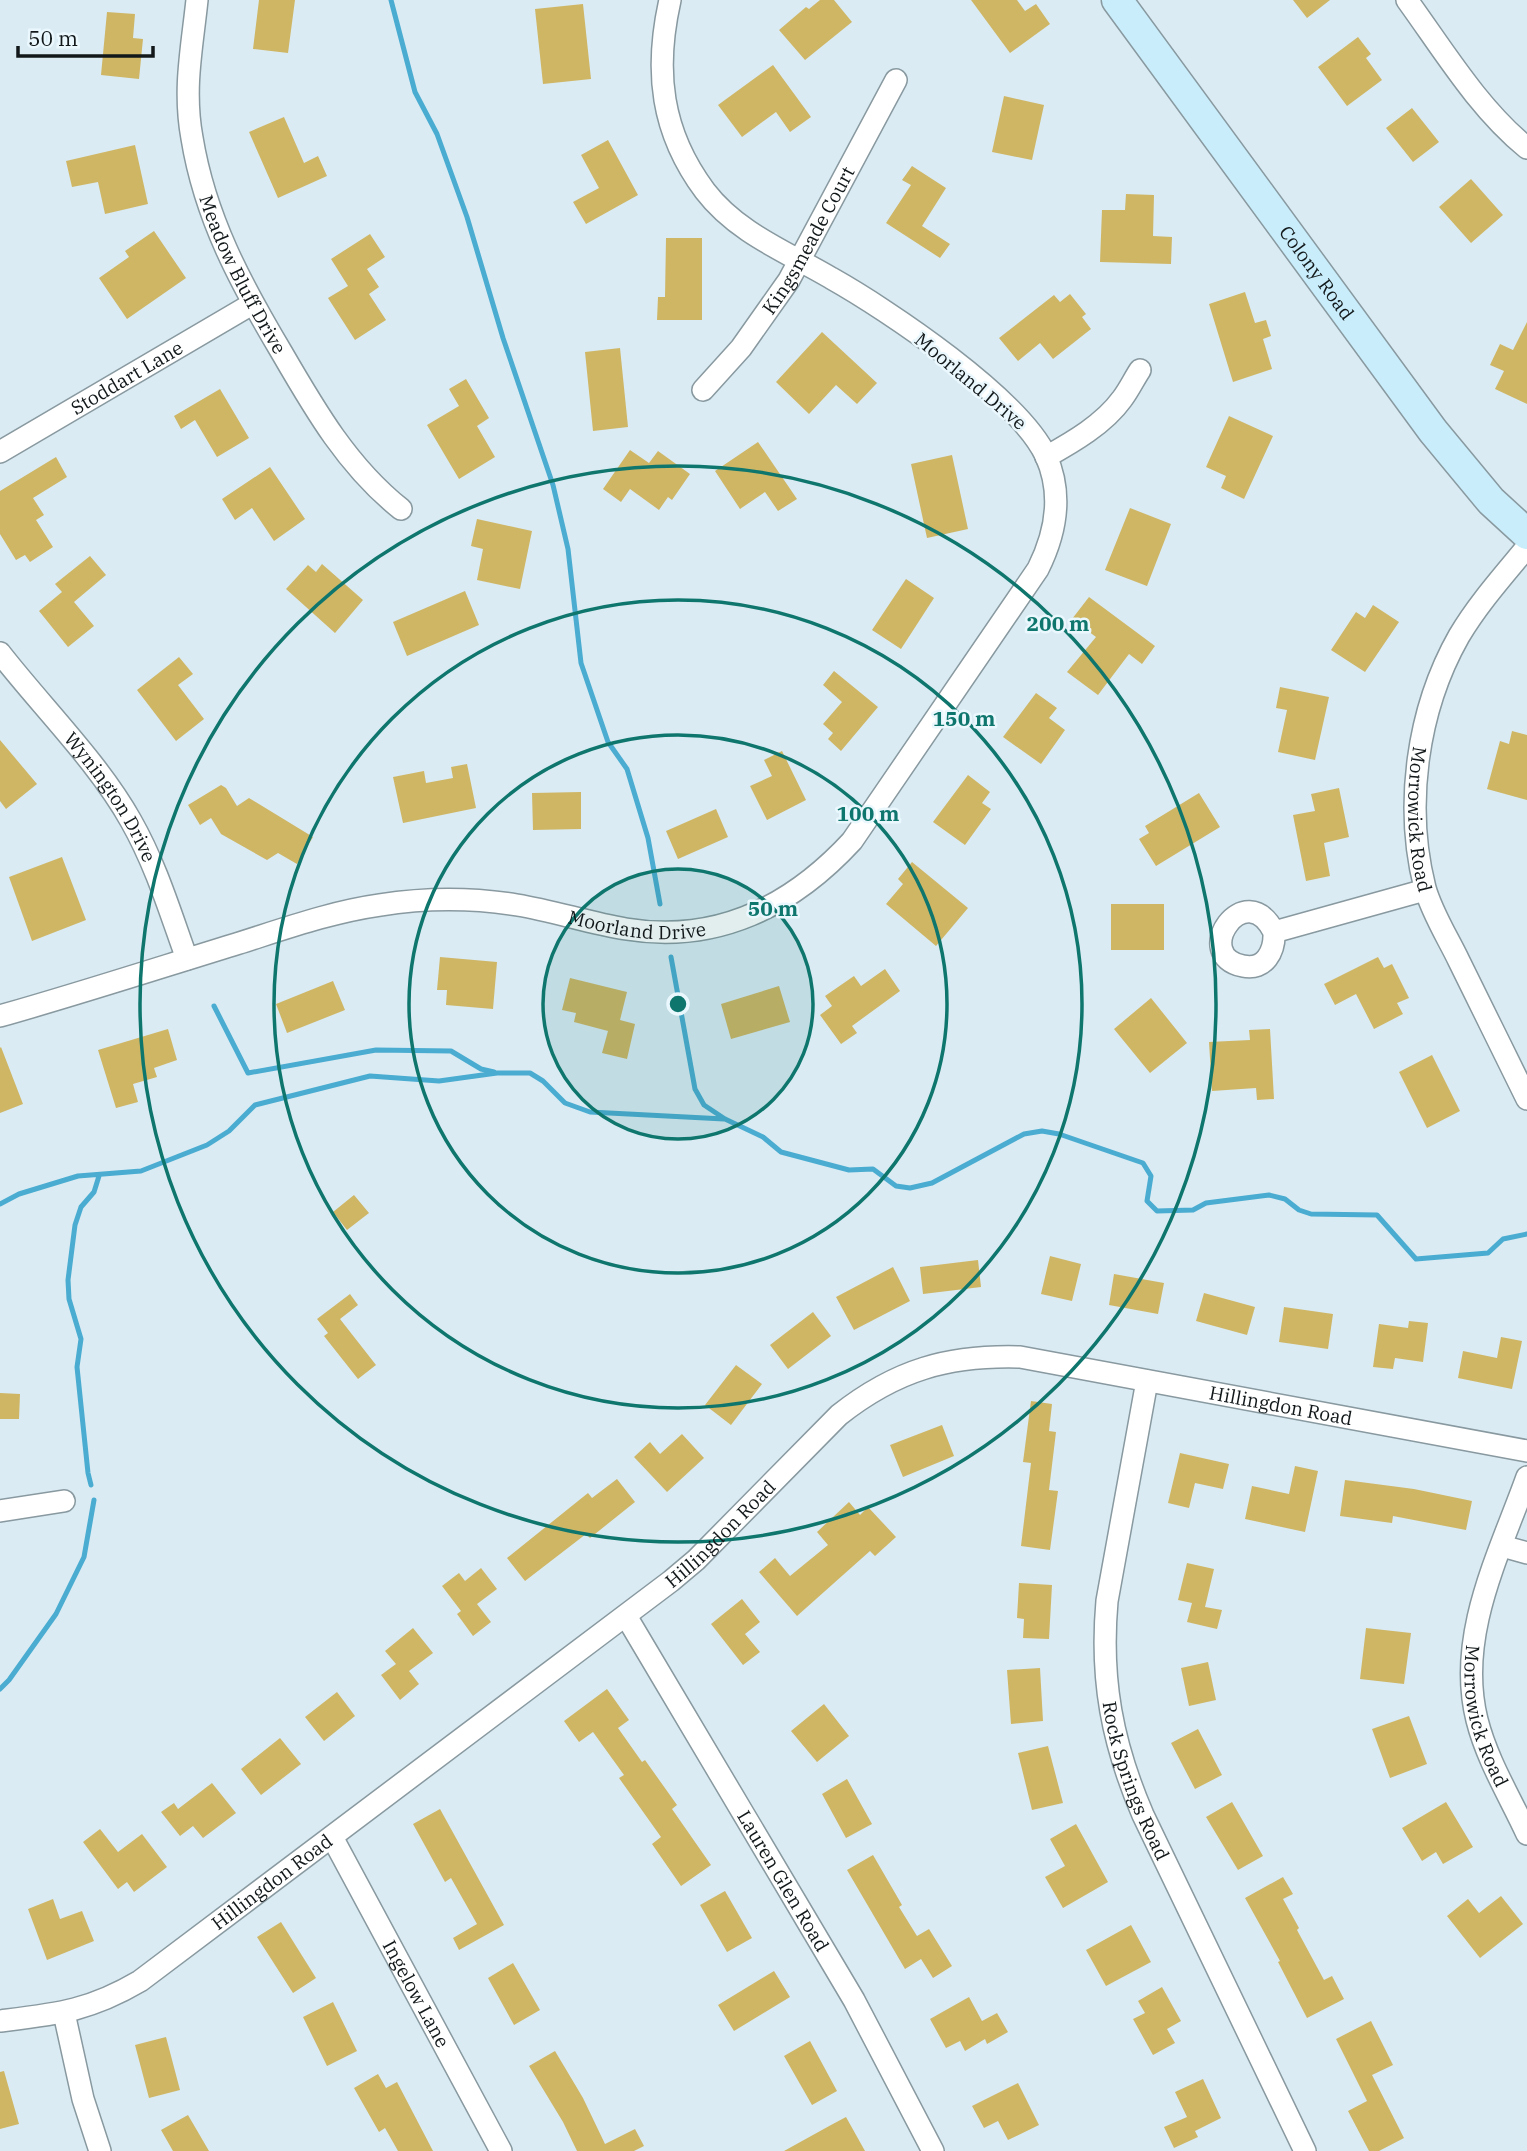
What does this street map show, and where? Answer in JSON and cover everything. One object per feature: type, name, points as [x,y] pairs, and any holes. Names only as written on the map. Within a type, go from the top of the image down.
[{"type":"main road","name":"Colony Road","points":[[1117,0],[1433,431],[1491,501],[1527,534]]},
{"type":"main road","name":"Colony Road","points":[[1139,0],[1450,424],[1507,493],[1527,510]]},
{"type":"street","name":"Meadow Bluff Drive","points":[[197,0],[188,69],[191,136],[206,202],[222,244],[252,304],[326,427],[364,476],[401,509]]},
{"type":"street","name":"Moorland Drive","points":[[0,1016],[325,916],[381,905],[418,901],[490,902],[519,905],[627,929],[664,931],[692,930],[726,923],[758,912],[787,897],[828,866],[852,841],[1038,569],[1049,547],[1056,512],[1052,474],[1046,457],[1030,430],[942,352],[885,311],[740,226],[706,192],[687,164],[673,134],[662,81],[661,47],[670,0]]},
{"type":"street","points":[[1407,0],[1484,105],[1507,132],[1527,148]]},
{"type":"street","name":"Kingsmeade Court","points":[[703,390],[741,348],[800,261],[896,80]]},
{"type":"street","name":"Stoddart Lane","points":[[0,452],[252,304]]},
{"type":"street","points":[[1046,457],[1104,419],[1122,400],[1140,370]]},
{"type":"street","name":"Morrowick Road","points":[[1527,547],[1480,604],[1460,635],[1436,686],[1424,727],[1416,797],[1416,826],[1426,890],[1527,1099]]},
{"type":"street","name":"Wynington Drive","points":[[0,653],[112,791],[131,820],[156,872],[187,959]]},
{"type":"street","points":[[1274,932],[1426,890]]},
{"type":"street","name":"Hillingdon Road","points":[[0,2021],[64,2013],[104,2000],[140,1981],[626,1616],[696,1560],[839,1415],[858,1399],[901,1375],[959,1359],[984,1356],[1020,1357],[1527,1451]]},
{"type":"street","name":"Rock Springs Road","points":[[1147,1381],[1106,1612],[1105,1673],[1115,1738],[1143,1815],[1305,2151]]},
{"type":"street","name":"Morrowick Road","points":[[1527,1477],[1479,1610],[1470,1678],[1475,1712],[1485,1744],[1527,1834]]},
{"type":"street","points":[[0,1511],[64,1501]]},
{"type":"street","points":[[1502,1546],[1527,1553]]},
{"type":"street","name":"Lauren Glen Road","points":[[626,1616],[854,2000],[933,2151]]},
{"type":"street","name":"Ingelow Lane","points":[[332,1837],[501,2151]]},
{"type":"street","points":[[64,2013],[83,2099],[100,2151]]},
{"type":"building","points":[[259,0],[295,0],[288,53],[253,49]]},
{"type":"building","points":[[820,0],[834,0],[852,22],[805,60],[779,30],[806,7],[809,9]]},
{"type":"building","points":[[971,0],[1017,0],[1025,11],[1036,4],[1050,24],[1010,53]]},
{"type":"building","points":[[1293,0],[1330,0],[1307,18]]},
{"type":"building","points":[[583,4],[591,79],[543,84],[535,9]]},
{"type":"building","points":[[107,12],[135,14],[133,38],[143,39],[139,79],[101,75]]},
{"type":"building","points":[[1358,37],[1371,54],[1366,58],[1382,80],[1347,106],[1318,67]]},
{"type":"building","points":[[773,65],[811,117],[790,132],[776,112],[742,137],[718,105]]},
{"type":"building","points":[[1004,96],[1044,105],[1032,160],[992,152]]},
{"type":"building","points":[[1412,108],[1439,142],[1413,162],[1386,128]]},
{"type":"building","points":[[284,117],[304,163],[318,156],[327,176],[278,198],[249,132]]},
{"type":"building","points":[[608,140],[638,195],[586,224],[573,202],[599,188],[581,155]]},
{"type":"building","points":[[135,145],[148,204],[105,214],[98,182],[72,187],[66,161]]},
{"type":"building","points":[[912,166],[946,188],[922,226],[950,244],[940,258],[886,223],[911,185],[902,180]]},
{"type":"building","points":[[1471,179],[1503,215],[1471,243],[1439,207]]},
{"type":"building","points":[[1126,194],[1154,195],[1153,236],[1172,237],[1171,264],[1100,262],[1102,210],[1125,210]]},
{"type":"building","points":[[154,231],[186,278],[127,319],[99,278],[129,257],[125,251]]},
{"type":"building","points":[[370,234],[385,257],[367,269],[379,287],[369,294],[386,320],[355,340],[328,298],[348,286],[331,259]]},
{"type":"building","points":[[666,238],[702,238],[702,320],[657,320],[658,297],[665,297]]},
{"type":"building","points":[[1245,292],[1255,323],[1266,320],[1271,336],[1263,339],[1272,369],[1233,382],[1209,304]]},
{"type":"building","points":[[1070,294],[1086,314],[1082,317],[1091,329],[1053,359],[1040,343],[1018,361],[999,338],[1054,295],[1060,302]]},
{"type":"building","points":[[1527,322],[1527,404],[1495,389],[1504,371],[1490,365],[1500,344],[1513,350]]},
{"type":"building","points":[[822,332],[877,383],[857,404],[836,385],[809,414],[776,382]]},
{"type":"building","points":[[620,348],[628,427],[593,431],[585,352]]},
{"type":"building","points":[[466,379],[489,418],[477,426],[495,457],[459,479],[427,425],[459,406],[449,389]]},
{"type":"building","points":[[220,389],[249,438],[217,457],[195,420],[181,429],[174,416]]},
{"type":"building","points":[[1229,416],[1273,436],[1244,499],[1221,488],[1226,476],[1206,467]]},
{"type":"building","points":[[758,442],[797,499],[778,511],[765,492],[740,509],[715,471]]},
{"type":"building","points":[[630,450],[649,463],[658,451],[690,474],[672,500],[668,497],[659,510],[630,489],[621,502],[603,489]]},
{"type":"building","points":[[952,455],[968,529],[927,538],[911,464]]},
{"type":"building","points":[[56,457],[67,477],[33,498],[44,515],[36,520],[53,547],[30,562],[25,555],[16,560],[0,534],[0,491]]},
{"type":"building","points":[[270,467],[305,519],[274,541],[252,508],[235,520],[222,499]]},
{"type":"building","points":[[1130,508],[1171,524],[1147,586],[1105,570]]},
{"type":"building","points":[[477,519],[532,531],[520,589],[477,580],[483,549],[471,546]]},
{"type":"building","points":[[90,556],[106,575],[74,602],[94,626],[68,647],[39,611],[62,592],[55,584]]},
{"type":"building","points":[[322,564],[363,600],[335,633],[286,589],[308,565],[316,572]]},
{"type":"building","points":[[906,579],[934,598],[901,649],[872,630]]},
{"type":"building","points":[[465,591],[479,625],[407,656],[393,622]]},
{"type":"building","points":[[1089,597],[1155,646],[1142,664],[1129,654],[1098,695],[1067,672],[1096,637],[1072,619]]},
{"type":"building","points":[[1373,605],[1399,622],[1365,672],[1331,650],[1356,612],[1365,618]]},
{"type":"building","points":[[179,657],[193,674],[178,685],[204,719],[176,741],[137,690]]},
{"type":"building","points":[[834,671],[878,707],[841,751],[828,739],[833,733],[823,724],[842,702],[823,685]]},
{"type":"building","points":[[1280,687],[1329,697],[1315,760],[1278,752],[1287,710],[1276,708]]},
{"type":"building","points":[[1036,693],[1057,708],[1049,718],[1065,730],[1041,764],[1003,737]]},
{"type":"building","points":[[1512,731],[1527,735],[1527,800],[1487,789],[1500,741],[1509,744]]},
{"type":"building","points":[[0,740],[37,784],[6,809],[0,801]]},
{"type":"building","points":[[782,751],[806,800],[767,820],[750,786],[772,776],[764,760]]},
{"type":"building","points":[[467,764],[476,808],[403,823],[393,777],[424,771],[426,783],[453,778],[451,767]]},
{"type":"building","points":[[968,775],[990,792],[982,803],[991,809],[965,845],[933,822]]},
{"type":"building","points":[[221,785],[226,788],[237,806],[249,798],[313,837],[297,864],[278,853],[267,860],[221,834],[211,818],[200,825],[188,805]]},
{"type":"building","points":[[1339,788],[1349,837],[1324,843],[1330,876],[1306,881],[1293,815],[1315,811],[1311,794]]},
{"type":"building","points":[[581,792],[581,829],[533,830],[532,793]]},
{"type":"building","points":[[1199,793],[1220,827],[1156,866],[1139,839],[1149,833],[1145,826]]},
{"type":"building","points":[[716,809],[728,837],[678,859],[666,831]]},
{"type":"building","points":[[62,857],[86,920],[32,941],[9,877]]},
{"type":"building","points":[[912,862],[968,908],[936,946],[886,904],[903,884],[898,879]]},
{"type":"building","points":[[1111,904],[1164,904],[1164,950],[1111,950]]},
{"type":"building","points":[[440,957],[497,962],[493,1009],[446,1005],[447,990],[437,990]]},
{"type":"building","points":[[1378,957],[1384,968],[1392,964],[1409,998],[1397,1003],[1403,1014],[1374,1029],[1356,994],[1335,1005],[1324,984]]},
{"type":"building","points":[[885,969],[900,991],[852,1026],[857,1033],[841,1044],[820,1015],[832,1006],[825,996],[854,976],[861,986]]},
{"type":"building","points":[[570,978],[627,992],[620,1020],[635,1024],[627,1059],[602,1053],[608,1031],[574,1022],[576,1013],[562,1010]]},
{"type":"building","points":[[333,981],[345,1010],[287,1033],[276,1004]]},
{"type":"building","points":[[779,986],[790,1022],[731,1039],[721,1004]]},
{"type":"building","points":[[1151,998],[1187,1043],[1150,1073],[1114,1029]]},
{"type":"building","points":[[168,1029],[177,1060],[154,1068],[157,1077],[133,1084],[138,1102],[116,1108],[98,1050]]},
{"type":"building","points":[[1270,1029],[1274,1099],[1257,1100],[1256,1088],[1212,1091],[1209,1042],[1250,1040],[1249,1030]]},
{"type":"building","points":[[0,1048],[23,1104],[0,1113]]},
{"type":"building","points":[[1432,1055],[1460,1111],[1427,1128],[1399,1072]]},
{"type":"building","points":[[354,1195],[369,1213],[347,1230],[333,1212]]},
{"type":"building","points":[[1050,1256],[1081,1264],[1072,1301],[1041,1294]]},
{"type":"building","points":[[978,1260],[981,1287],[923,1294],[920,1267]]},
{"type":"building","points":[[893,1267],[910,1301],[854,1330],[836,1297]]},
{"type":"building","points":[[1114,1274],[1164,1283],[1158,1314],[1109,1305]]},
{"type":"building","points":[[1204,1293],[1255,1307],[1247,1335],[1196,1321]]},
{"type":"building","points":[[350,1294],[358,1305],[340,1319],[376,1365],[358,1379],[324,1336],[328,1333],[317,1319]]},
{"type":"building","points":[[1284,1307],[1333,1314],[1328,1349],[1279,1342]]},
{"type":"building","points":[[813,1312],[831,1336],[788,1369],[770,1345]]},
{"type":"building","points":[[1409,1321],[1428,1323],[1423,1362],[1395,1358],[1393,1369],[1373,1367],[1379,1324],[1408,1328]]},
{"type":"building","points":[[1501,1337],[1522,1341],[1512,1389],[1458,1378],[1463,1351],[1497,1358]]},
{"type":"building","points":[[736,1365],[762,1384],[731,1425],[705,1405]]},
{"type":"building","points":[[0,1393],[20,1394],[19,1419],[0,1419]]},
{"type":"building","points":[[1031,1401],[1052,1404],[1049,1431],[1056,1432],[1049,1490],[1058,1491],[1050,1550],[1021,1546],[1031,1463],[1023,1462]]},
{"type":"building","points":[[942,1425],[954,1456],[903,1477],[890,1445]]},
{"type":"building","points":[[682,1434],[704,1458],[667,1492],[634,1457],[650,1442],[660,1454]]},
{"type":"building","points":[[1180,1453],[1229,1464],[1223,1489],[1195,1483],[1189,1508],[1168,1503]]},
{"type":"building","points":[[1295,1466],[1318,1471],[1305,1532],[1245,1519],[1252,1486],[1289,1494]]},
{"type":"building","points":[[617,1479],[635,1502],[590,1538],[586,1534],[525,1581],[507,1558],[588,1493],[592,1498]]},
{"type":"building","points":[[1345,1480],[1414,1489],[1472,1501],[1466,1530],[1393,1516],[1392,1523],[1340,1516]]},
{"type":"building","points":[[849,1502],[860,1515],[868,1507],[896,1537],[875,1556],[870,1551],[797,1616],[759,1572],[775,1558],[790,1576],[828,1545],[817,1532]]},
{"type":"building","points":[[1187,1563],[1214,1569],[1205,1607],[1222,1610],[1217,1629],[1187,1622],[1192,1603],[1178,1600]]},
{"type":"building","points":[[481,1568],[497,1589],[477,1604],[491,1622],[473,1636],[457,1614],[461,1611],[442,1586],[459,1573],[465,1581]]},
{"type":"building","points":[[1019,1583],[1052,1585],[1049,1639],[1023,1638],[1024,1619],[1017,1618]]},
{"type":"building","points":[[742,1599],[760,1622],[745,1634],[760,1652],[743,1665],[711,1624]]},
{"type":"building","points":[[413,1628],[433,1653],[409,1671],[419,1684],[400,1700],[381,1675],[396,1664],[385,1651]]},
{"type":"building","points":[[1366,1628],[1411,1633],[1404,1684],[1360,1679]]},
{"type":"building","points":[[1208,1662],[1216,1700],[1189,1706],[1181,1668]]},
{"type":"building","points":[[1040,1668],[1043,1721],[1011,1724],[1007,1670]]},
{"type":"building","points":[[607,1689],[629,1720],[618,1728],[677,1805],[672,1809],[711,1865],[681,1886],[652,1844],[661,1837],[619,1778],[624,1775],[593,1732],[579,1742],[564,1721]]},
{"type":"building","points":[[337,1692],[355,1716],[324,1741],[305,1717]]},
{"type":"building","points":[[824,1704],[849,1736],[817,1762],[791,1731]]},
{"type":"building","points":[[1409,1716],[1427,1764],[1390,1778],[1372,1729]]},
{"type":"building","points":[[1198,1729],[1222,1775],[1195,1789],[1171,1743]]},
{"type":"building","points":[[280,1738],[301,1764],[261,1795],[241,1769]]},
{"type":"building","points":[[1048,1746],[1063,1803],[1032,1810],[1018,1753]]},
{"type":"building","points":[[847,1779],[872,1824],[846,1838],[822,1794]]},
{"type":"building","points":[[212,1783],[236,1813],[203,1838],[193,1826],[180,1836],[161,1812],[174,1803],[178,1809]]},
{"type":"building","points":[[1232,1802],[1263,1856],[1238,1870],[1206,1817]]},
{"type":"building","points":[[1446,1802],[1473,1847],[1443,1864],[1436,1852],[1422,1861],[1402,1828]]},
{"type":"building","points":[[440,1809],[504,1925],[459,1950],[453,1938],[477,1924],[451,1878],[445,1882],[413,1824]]},
{"type":"building","points":[[1076,1824],[1108,1882],[1063,1908],[1045,1877],[1065,1866],[1050,1839]]},
{"type":"building","points":[[100,1829],[118,1852],[142,1834],[167,1867],[134,1892],[127,1882],[118,1889],[83,1842]]},
{"type":"building","points":[[873,1855],[917,1936],[929,1929],[952,1966],[933,1978],[921,1959],[905,1969],[847,1870]]},
{"type":"building","points":[[1283,1877],[1293,1894],[1283,1899],[1299,1928],[1297,1930],[1324,1980],[1332,1976],[1344,1999],[1307,2018],[1278,1962],[1280,1961],[1245,1898]]},
{"type":"building","points":[[725,1891],[752,1938],[727,1952],[700,1905]]},
{"type":"building","points":[[1501,1896],[1523,1924],[1480,1958],[1447,1916],[1468,1899],[1479,1913]]},
{"type":"building","points":[[53,1899],[60,1919],[82,1911],[94,1941],[47,1960],[28,1909]]},
{"type":"building","points":[[281,1922],[316,1978],[293,1993],[257,1937]]},
{"type":"building","points":[[1131,1925],[1151,1962],[1106,1986],[1086,1950]]},
{"type":"building","points":[[513,1963],[540,2010],[514,2025],[488,1978]]},
{"type":"building","points":[[774,1971],[790,1997],[734,2031],[718,2005]]},
{"type":"building","points":[[1162,1987],[1181,2021],[1167,2029],[1175,2043],[1153,2055],[1133,2019],[1145,2013],[1138,2001]]},
{"type":"building","points":[[969,1997],[982,2021],[997,2013],[1008,2032],[987,2044],[985,2039],[965,2051],[960,2041],[946,2048],[930,2019]]},
{"type":"building","points":[[333,2002],[357,2051],[327,2066],[303,2017]]},
{"type":"building","points":[[1371,2021],[1393,2065],[1372,2075],[1404,2138],[1379,2151],[1369,2151],[1348,2111],[1367,2101],[1336,2039]]},
{"type":"building","points":[[166,2037],[180,2090],[149,2098],[135,2045]]},
{"type":"building","points":[[810,2041],[837,2091],[812,2105],[784,2056]]},
{"type":"building","points":[[555,2051],[583,2098],[605,2144],[635,2129],[644,2146],[634,2151],[577,2151],[529,2066]]},
{"type":"building","points":[[4,2071],[19,2124],[0,2129],[0,2072]]},
{"type":"building","points":[[378,2074],[386,2088],[397,2082],[433,2151],[398,2151],[385,2128],[379,2132],[354,2088]]},
{"type":"building","points":[[1203,2079],[1221,2118],[1195,2131],[1198,2137],[1174,2148],[1164,2127],[1187,2117],[1175,2092]]},
{"type":"building","points":[[1018,2083],[1039,2125],[1008,2140],[998,2121],[984,2128],[972,2106]]},
{"type":"building","points":[[188,2115],[209,2151],[173,2151],[161,2130]]},
{"type":"building","points":[[846,2117],[865,2151],[784,2151],[831,2125]]},
{"type":"waterway","points":[[391,0],[415,92],[437,134],[467,217],[503,338],[553,485],[568,549],[581,663],[608,742],[627,769],[648,838],[660,904]]},
{"type":"waterway","points":[[671,957],[695,1089],[704,1105],[725,1119],[763,1137],[781,1152],[849,1170],[873,1169],[896,1186],[910,1188],[932,1183],[1024,1134],[1042,1131],[1059,1134],[1143,1163],[1151,1176],[1147,1201],[1157,1211],[1193,1210],[1206,1203],[1269,1195],[1285,1199],[1299,1210],[1311,1214],[1377,1215],[1416,1259],[1488,1253],[1503,1239],[1527,1234]]},
{"type":"waterway","points":[[214,1006],[248,1073],[376,1050],[451,1051],[481,1069],[494,1072]]},
{"type":"waterway","points":[[0,1204],[19,1194],[78,1176],[141,1171],[207,1145],[229,1131],[255,1105],[370,1076],[439,1081],[497,1073],[530,1073],[543,1081],[565,1103],[590,1112],[724,1119]]},
{"type":"waterway","points":[[91,1485],[77,1367],[81,1339],[69,1299],[68,1280],[75,1225],[81,1207],[94,1192],[99,1176]]},
{"type":"waterway","points":[[0,1689],[56,1614],[84,1557],[94,1500]]}]
